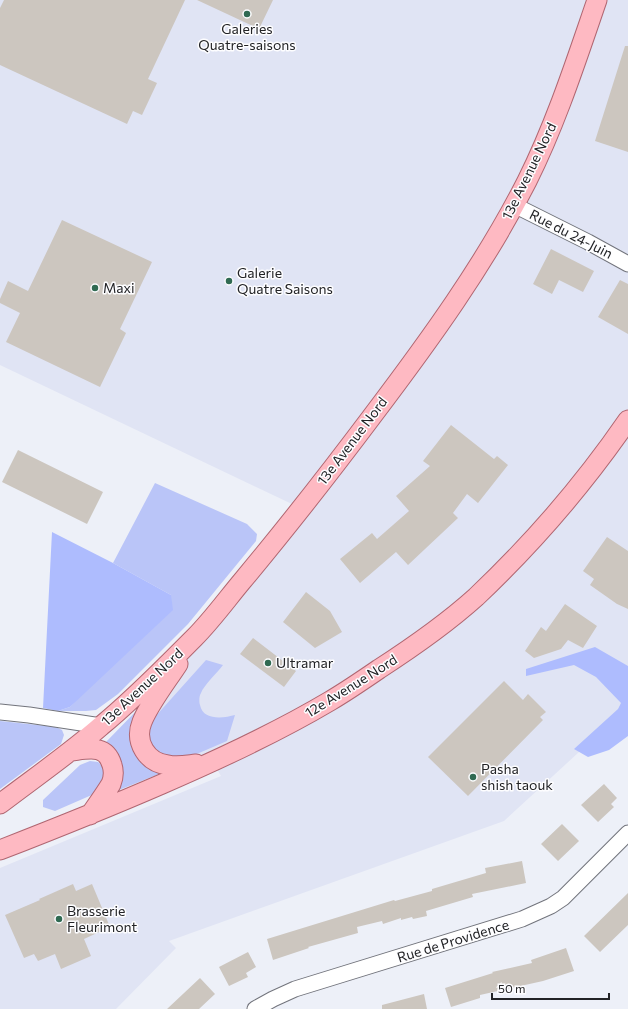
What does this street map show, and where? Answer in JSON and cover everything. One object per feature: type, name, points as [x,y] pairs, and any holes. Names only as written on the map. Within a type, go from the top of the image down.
[{"type":"main road","name":"13e Avenue Nord","points":[[0,804],[71,751],[121,709],[196,636],[285,530],[395,385],[470,279],[498,235],[514,205],[541,152],[597,0]]},
{"type":"main road","name":"12e Avenue Nord","points":[[0,850],[90,815],[249,745],[331,701],[397,657],[453,616],[476,597],[548,523],[585,479],[628,420]]},
{"type":"main road","points":[[196,636],[146,713],[141,723],[140,740],[142,749],[149,757],[167,766],[213,762]]},
{"type":"main road","points":[[71,751],[94,749],[104,752],[110,757],[114,770],[112,783],[90,815]]},
{"type":"street","name":"Rue du 24-Juin","points":[[514,205],[628,264]]},
{"type":"street","points":[[0,712],[101,726]]},
{"type":"street","name":"Rue de Providence","points":[[255,1009],[295,989],[537,914],[563,898],[628,833]]},
{"type":"shaded area","points":[[0,0],[628,0],[628,707],[504,821],[169,941],[176,948],[116,1009],[0,1009],[0,868],[221,776],[213,762],[178,766],[141,723],[294,505],[0,365]]},
{"type":"shaded area","points":[[155,483],[247,524],[257,534],[256,541],[188,624],[118,694],[96,710],[58,711],[70,707],[171,595],[113,563]]},
{"type":"shaded area","points":[[52,532],[171,595],[173,610],[70,707],[58,711],[43,708]]},
{"type":"shaded area","points":[[595,647],[628,666],[628,736],[609,750],[588,757],[574,749],[618,709],[621,703],[596,677],[574,665],[526,676],[526,669]]},
{"type":"shaded area","points":[[206,660],[223,665],[203,690],[199,699],[200,704],[205,714],[209,716],[225,717],[235,715],[227,741],[192,756],[165,758],[149,744],[149,727],[154,718]]},
{"type":"shaded area","points":[[142,705],[132,745],[136,755],[141,761],[164,772],[114,792],[117,754],[106,742]]},
{"type":"shaded area","points":[[0,721],[56,727],[62,730],[64,735],[61,744],[0,789]]},
{"type":"shaded area","points":[[90,761],[98,762],[107,770],[101,791],[55,811],[43,807],[43,800],[80,765]]},
{"type":"building","points":[[4,0],[185,0],[148,79],[157,83],[142,115],[133,111],[127,124],[0,65],[0,8]]},
{"type":"building","name":"Galeries Quatre-saisons","points":[[197,0],[273,0],[259,29]]},
{"type":"building","points":[[625,46],[628,46],[628,152],[595,141]]},
{"type":"building","points":[[62,220],[152,262],[120,329],[126,333],[100,387],[6,342],[20,313],[0,303],[0,299],[8,281],[28,291]]},
{"type":"building","points":[[551,249],[594,271],[583,292],[559,280],[552,294],[533,284]]},
{"type":"building","points":[[620,280],[628,284],[628,334],[598,317]]},
{"type":"building","points":[[451,425],[494,459],[497,456],[508,465],[478,503],[467,494],[453,513],[458,518],[408,565],[396,552],[360,583],[340,559],[372,533],[377,539],[409,511],[396,496],[430,466],[423,461]]},
{"type":"building","points":[[18,450],[103,492],[87,524],[2,482]]},
{"type":"building","points":[[607,537],[628,551],[628,609],[617,604],[590,585],[594,579],[583,571]]},
{"type":"building","points":[[306,592],[330,611],[342,632],[315,648],[283,622]]},
{"type":"building","points":[[565,604],[597,626],[583,648],[568,640],[561,649],[534,658],[525,651],[541,627],[546,631]]},
{"type":"building","points":[[253,638],[296,671],[284,687],[240,654]]},
{"type":"building","points":[[504,681],[523,700],[528,694],[546,712],[540,717],[543,720],[468,796],[428,757]]},
{"type":"building","points":[[604,784],[617,798],[611,804],[614,807],[598,822],[581,805]]},
{"type":"building","points":[[562,824],[579,841],[558,861],[541,844]]},
{"type":"building","points":[[522,861],[526,883],[472,894],[473,897],[426,911],[427,916],[413,919],[412,917],[401,920],[401,918],[383,924],[382,921],[357,927],[358,933],[308,947],[309,948],[273,960],[267,939],[394,900],[395,901],[432,891],[432,889],[486,873],[485,868]]},
{"type":"building","points":[[73,884],[76,891],[92,884],[110,927],[84,939],[91,956],[61,969],[55,954],[38,961],[34,954],[24,958],[5,915]]},
{"type":"building","points":[[628,893],[628,925],[600,952],[584,936]]},
{"type":"building","points":[[566,948],[574,971],[543,981],[480,995],[480,998],[451,1007],[445,988],[493,973],[492,972],[532,963],[531,960]]},
{"type":"building","points":[[248,952],[256,967],[246,973],[248,977],[229,986],[219,967]]},
{"type":"building","points":[[200,978],[215,994],[199,1009],[167,1009]]},
{"type":"building","points":[[424,994],[427,1009],[382,1009],[382,1005]]},
{"type":"place","name":"Galeries Quatre-saisons","points":[[247,14]]},
{"type":"place","name":"Galerie Quatre Saisons","points":[[229,281]]},
{"type":"place","name":"Maxi","points":[[95,288]]},
{"type":"place","name":"Ultramar","points":[[268,663]]},
{"type":"place","name":"Pasha shish taouk","points":[[473,777]]},
{"type":"place","name":"Brasserie Fleurimont","points":[[59,919]]}]
